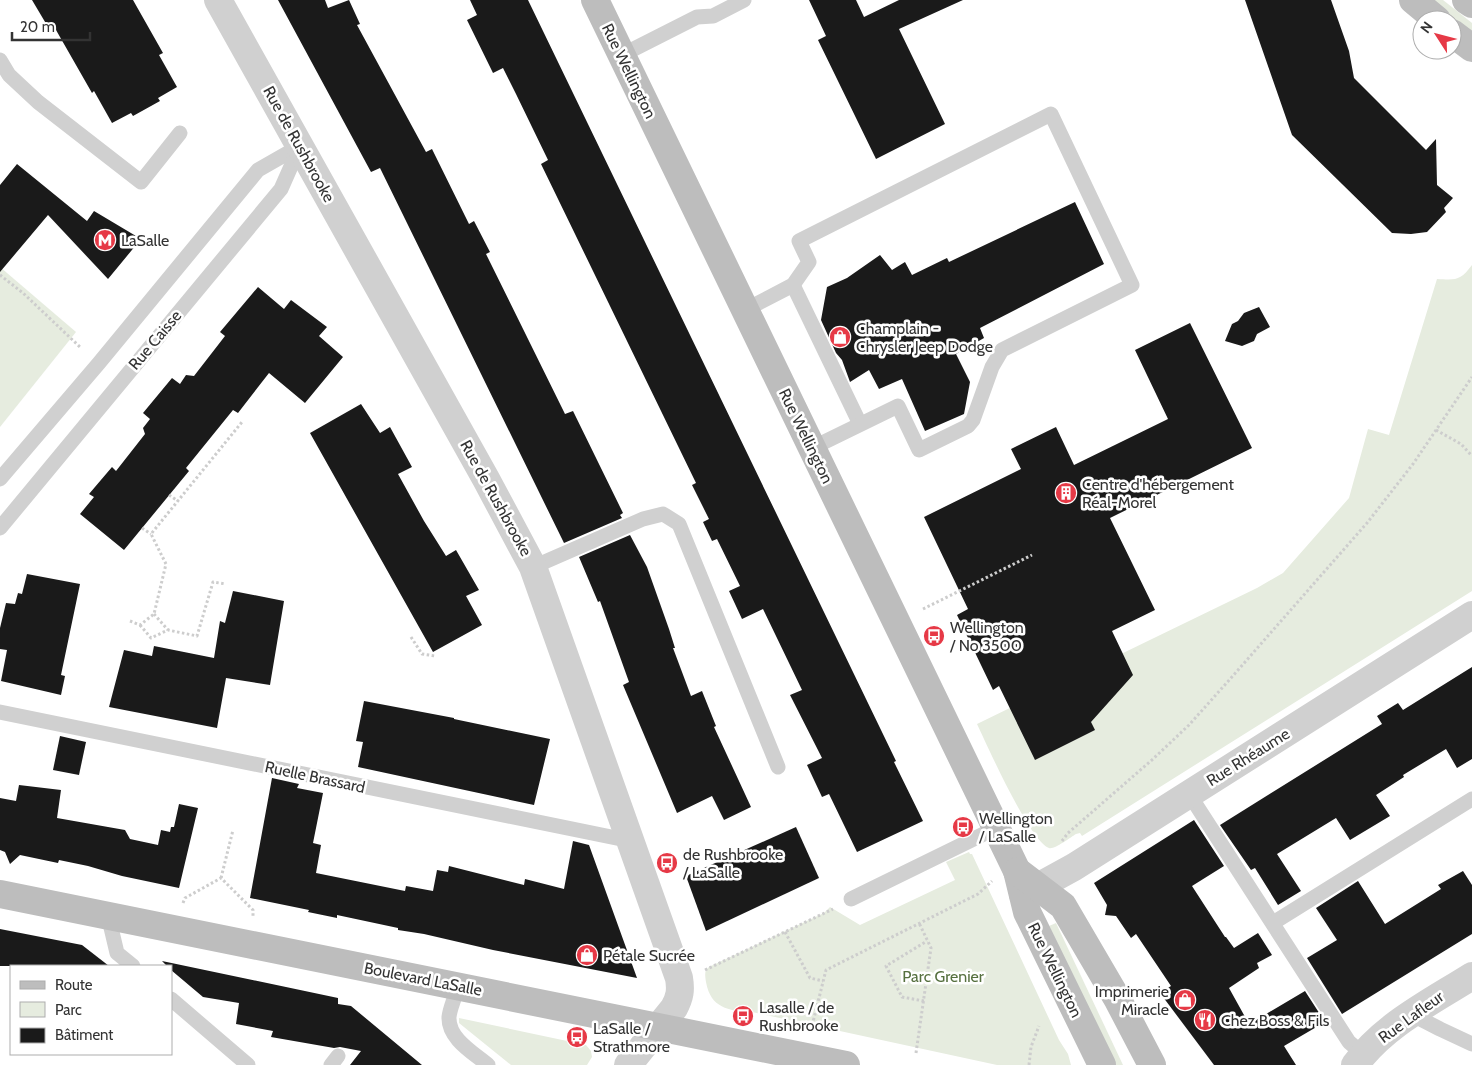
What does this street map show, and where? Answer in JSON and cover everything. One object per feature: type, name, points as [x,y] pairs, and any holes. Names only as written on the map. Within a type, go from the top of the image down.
[{"type":"main road","name":"Rue Wellington","points":[[595,0],[996,828],[1026,885],[1027,912],[1102,1065]]},
{"type":"main road","points":[[1413,0],[1425,10]]},
{"type":"main road","points":[[1466,0],[1472,4]]},
{"type":"main road","name":"Rue Wellington","points":[[1026,885],[1063,906],[1118,1000],[1152,1065]]},
{"type":"main road","name":"Boulevard LaSalle","points":[[0,894],[660,1027],[794,1060],[846,1065]]},
{"type":"street","name":"Rue de Rushbrooke","points":[[218,0],[486,478],[533,567],[680,978],[680,998],[660,1027],[628,1065]]},
{"type":"street","name":"Rue Rhéaume","points":[[1026,885],[1074,867],[1472,615]]},
{"type":"street","name":"Rue Lafleur","points":[[1359,1059],[1386,1032],[1472,976]]},
{"type":"lane","points":[[622,54],[697,17],[713,16],[744,0]]},
{"type":"lane","points":[[0,60],[9,74],[38,102],[141,182],[180,134]]},
{"type":"lane","points":[[744,310],[793,285],[809,262],[799,242],[1051,114],[1132,285],[1002,350],[992,366],[973,420],[968,426],[919,450],[898,406],[812,448]]},
{"type":"lane","points":[[0,480],[258,170],[300,146]]},
{"type":"lane","name":"Rue Caisse","points":[[0,528],[281,189],[300,146]]},
{"type":"lane","points":[[793,285],[860,424]]},
{"type":"lane","points":[[533,567],[643,519],[663,514],[680,524],[778,767]]},
{"type":"lane","name":"Ruelle Brassard","points":[[0,712],[631,841]]},
{"type":"lane","points":[[1189,794],[1359,1059]]},
{"type":"lane","points":[[1273,923],[1472,799]]},
{"type":"lane","points":[[851,899],[996,828]]},
{"type":"lane","points":[[108,916],[117,953],[132,965]]},
{"type":"lane","points":[[457,986],[449,1017],[450,1030],[488,1065]]},
{"type":"lane","points":[[172,1000],[248,1065]]},
{"type":"lane","points":[[1412,1014],[1472,1044]]},
{"type":"path","points":[[0,274],[80,347]]},
{"type":"path","points":[[1059,844],[1068,833],[1189,725],[1367,523],[1413,464],[1472,377]]},
{"type":"path","points":[[151,534],[242,422]]},
{"type":"path","points":[[1436,430],[1460,444],[1472,456]]},
{"type":"path","points":[[169,495],[178,501]]},
{"type":"path","points":[[140,625],[154,614],[166,564],[151,534],[142,528]]},
{"type":"path","points":[[923,609],[1032,555]]},
{"type":"path","points":[[154,614],[168,630],[197,636],[212,582],[226,584]]},
{"type":"path","points":[[130,621],[140,625],[152,638],[168,630]]},
{"type":"path","points":[[411,637],[422,654],[435,656]]},
{"type":"path","points":[[183,903],[185,898],[221,878],[233,830]]},
{"type":"path","points":[[221,878],[253,910],[253,917]]},
{"type":"path","points":[[810,1031],[826,970],[978,894],[989,883]]},
{"type":"path","points":[[704,970],[833,909]]},
{"type":"path","points":[[916,1053],[931,948],[919,923]]},
{"type":"path","points":[[785,932],[810,978],[823,981]]},
{"type":"path","points":[[924,1001],[902,996],[886,966],[927,941]]},
{"type":"path","points":[[1029,1065],[1031,1047],[1039,1026]]},
{"type":"green space","points":[[1429,0],[1443,0],[1456,10],[1441,10]]},
{"type":"green space","points":[[1462,15],[1472,23],[1472,35],[1462,27]]},
{"type":"green space","points":[[1472,265],[1472,591],[1082,836],[1080,833],[1076,834],[1049,848],[1041,842],[1021,812],[977,724],[1257,588],[1283,573],[1349,498],[1368,429],[1389,435],[1437,279],[1461,277]]},
{"type":"green space","points":[[0,267],[76,332],[0,427]]},
{"type":"green space","name":"Parc Grenier","points":[[969,852],[972,854],[1059,1040],[1068,1054],[1071,1065],[997,1065],[752,1012],[751,1014],[735,1011],[716,1003],[708,991],[705,977],[709,967],[824,913],[830,907],[860,925],[955,880],[946,862]]},
{"type":"green space","points":[[1056,923],[1123,1065],[1115,1065],[1049,926]]},
{"type":"green space","points":[[459,1018],[586,1045],[591,1051],[592,1057],[587,1065],[511,1065],[459,1023]]},
{"type":"building","points":[[32,0],[133,0],[163,53],[159,55],[177,87],[158,98],[160,101],[133,116],[131,113],[112,123],[94,91],[92,93],[56,30],[51,32]]},
{"type":"building","points":[[278,0],[325,0],[328,8],[349,0],[360,24],[357,25],[426,152],[432,149],[469,224],[474,221],[490,252],[486,254],[565,414],[573,411],[623,513],[620,515],[622,518],[564,543],[380,168],[371,172]]},
{"type":"building","points":[[470,0],[528,0],[896,761],[894,762],[923,821],[857,852],[829,794],[822,797],[807,765],[822,758],[790,695],[802,690],[763,609],[742,619],[729,591],[740,586],[717,539],[712,541],[703,522],[709,519],[692,485],[696,483],[541,164],[548,160],[516,94],[503,68],[493,73],[467,20],[477,15]]},
{"type":"building","points":[[809,0],[856,0],[864,17],[899,0],[963,0],[899,29],[945,124],[876,159],[818,40],[826,36]]},
{"type":"building","points":[[1245,0],[1331,0],[1349,51],[1354,78],[1426,150],[1436,139],[1437,185],[1453,198],[1444,208],[1446,212],[1427,232],[1411,234],[1392,233],[1292,135]]},
{"type":"building","points":[[17,164],[87,221],[94,211],[141,239],[108,279],[48,215],[0,272],[0,185]]},
{"type":"building","points":[[1075,202],[1104,264],[980,328],[984,338],[956,354],[970,382],[964,414],[925,431],[902,379],[879,389],[869,370],[850,382],[842,360],[836,353],[821,320],[827,287],[847,278],[880,255],[892,270],[905,262],[912,275],[947,258],[949,262]]},
{"type":"building","points":[[258,287],[284,309],[291,300],[327,327],[319,336],[343,357],[305,403],[269,373],[238,413],[233,410],[186,468],[189,471],[124,550],[80,514],[94,497],[89,494],[112,467],[116,471],[145,434],[143,428],[150,419],[143,413],[172,378],[180,384],[186,375],[194,376],[225,336],[220,332]]},
{"type":"building","points":[[1259,307],[1270,327],[1257,334],[1254,341],[1242,346],[1225,341],[1232,324],[1238,321],[1244,313]]},
{"type":"building","name":"Centre d'hébergement Réal-Morel","points":[[1190,323],[1252,448],[1110,518],[1155,610],[1112,631],[1133,675],[1091,722],[1095,730],[1035,760],[999,686],[993,690],[957,615],[968,609],[924,517],[1021,469],[1011,449],[1056,427],[1074,465],[1168,419],[1135,350]]},
{"type":"building","points":[[361,404],[380,433],[390,427],[412,467],[398,474],[446,556],[456,550],[479,590],[466,596],[482,625],[433,652],[310,433]]},
{"type":"building","points":[[630,535],[647,567],[675,648],[673,648],[691,696],[702,691],[716,726],[714,727],[751,807],[724,820],[712,796],[677,813],[623,685],[629,682],[600,601],[598,602],[579,557]]},
{"type":"building","points":[[27,574],[80,584],[61,675],[65,676],[61,695],[1,681],[7,650],[0,649],[0,628],[6,603],[15,604],[18,593],[22,594]]},
{"type":"building","points":[[233,591],[284,601],[270,685],[226,678],[217,728],[109,707],[124,650],[152,656],[154,646],[214,658],[220,621],[225,623]]},
{"type":"building","points":[[1472,667],[1472,759],[1457,768],[1446,749],[1403,775],[1404,777],[1376,795],[1390,816],[1350,840],[1336,818],[1277,854],[1301,891],[1278,905],[1255,868],[1251,870],[1220,825],[1382,724],[1377,716],[1398,703],[1403,710]]},
{"type":"building","points":[[364,701],[550,739],[534,805],[358,767],[363,742],[356,741]]},
{"type":"building","points":[[60,736],[86,742],[79,775],[53,770]]},
{"type":"building","points":[[272,778],[299,784],[297,788],[323,793],[313,843],[321,845],[316,873],[405,891],[406,886],[433,891],[437,870],[448,872],[449,866],[524,885],[525,879],[564,889],[573,841],[589,845],[637,978],[493,950],[337,915],[337,918],[308,912],[309,910],[250,898]]},
{"type":"building","points":[[19,785],[61,790],[57,818],[125,830],[130,839],[158,845],[161,830],[170,832],[171,827],[174,827],[179,804],[198,808],[179,888],[59,860],[58,863],[20,855],[10,864],[5,852],[0,850],[0,798],[16,801]]},
{"type":"building","points":[[1194,820],[1224,866],[1192,886],[1234,948],[1258,933],[1272,955],[1257,963],[1259,968],[1229,988],[1249,1024],[1305,991],[1325,1022],[1284,1046],[1296,1065],[1214,1065],[1160,993],[1171,986],[1136,934],[1131,938],[1116,916],[1105,915],[1107,905],[1094,883]]},
{"type":"building","points":[[796,827],[819,878],[706,931],[686,876]]},
{"type":"building","points":[[1463,871],[1472,885],[1472,934],[1342,1014],[1307,958],[1337,940],[1316,908],[1358,881],[1385,924],[1441,889],[1438,885]]},
{"type":"building","points":[[0,929],[82,945],[108,965],[10,965],[0,966]]},
{"type":"building","points":[[162,961],[338,998],[338,1004],[351,1006],[422,1065],[350,1065],[361,1051],[271,1037],[273,1031],[236,1024],[239,1003],[203,997],[172,971],[172,965],[166,965]]},
{"type":"place","name":"LaSalle","points":[[105,240]]},
{"type":"place","name":"Champlain - Chrysler Jeep Dodge","points":[[840,337]]},
{"type":"place","name":"Centre d'hébergement Réal-Morel","points":[[1066,493]]},
{"type":"place","name":"Wellington / No 3500","points":[[934,636]]},
{"type":"place","name":"Wellington / LaSalle","points":[[963,827]]},
{"type":"place","name":"de Rushbrooke / LaSalle","points":[[667,863]]},
{"type":"place","name":"Pétale Sucrée","points":[[587,955]]},
{"type":"place","name":"Imprimerie Miracle","points":[[1185,1000]]},
{"type":"place","name":"Lasalle / de Rushbrooke","points":[[743,1016]]},
{"type":"place","name":"Chez Boss & Fils","points":[[1205,1020]]},
{"type":"place","name":"LaSalle / Strathmore","points":[[577,1037]]}]
